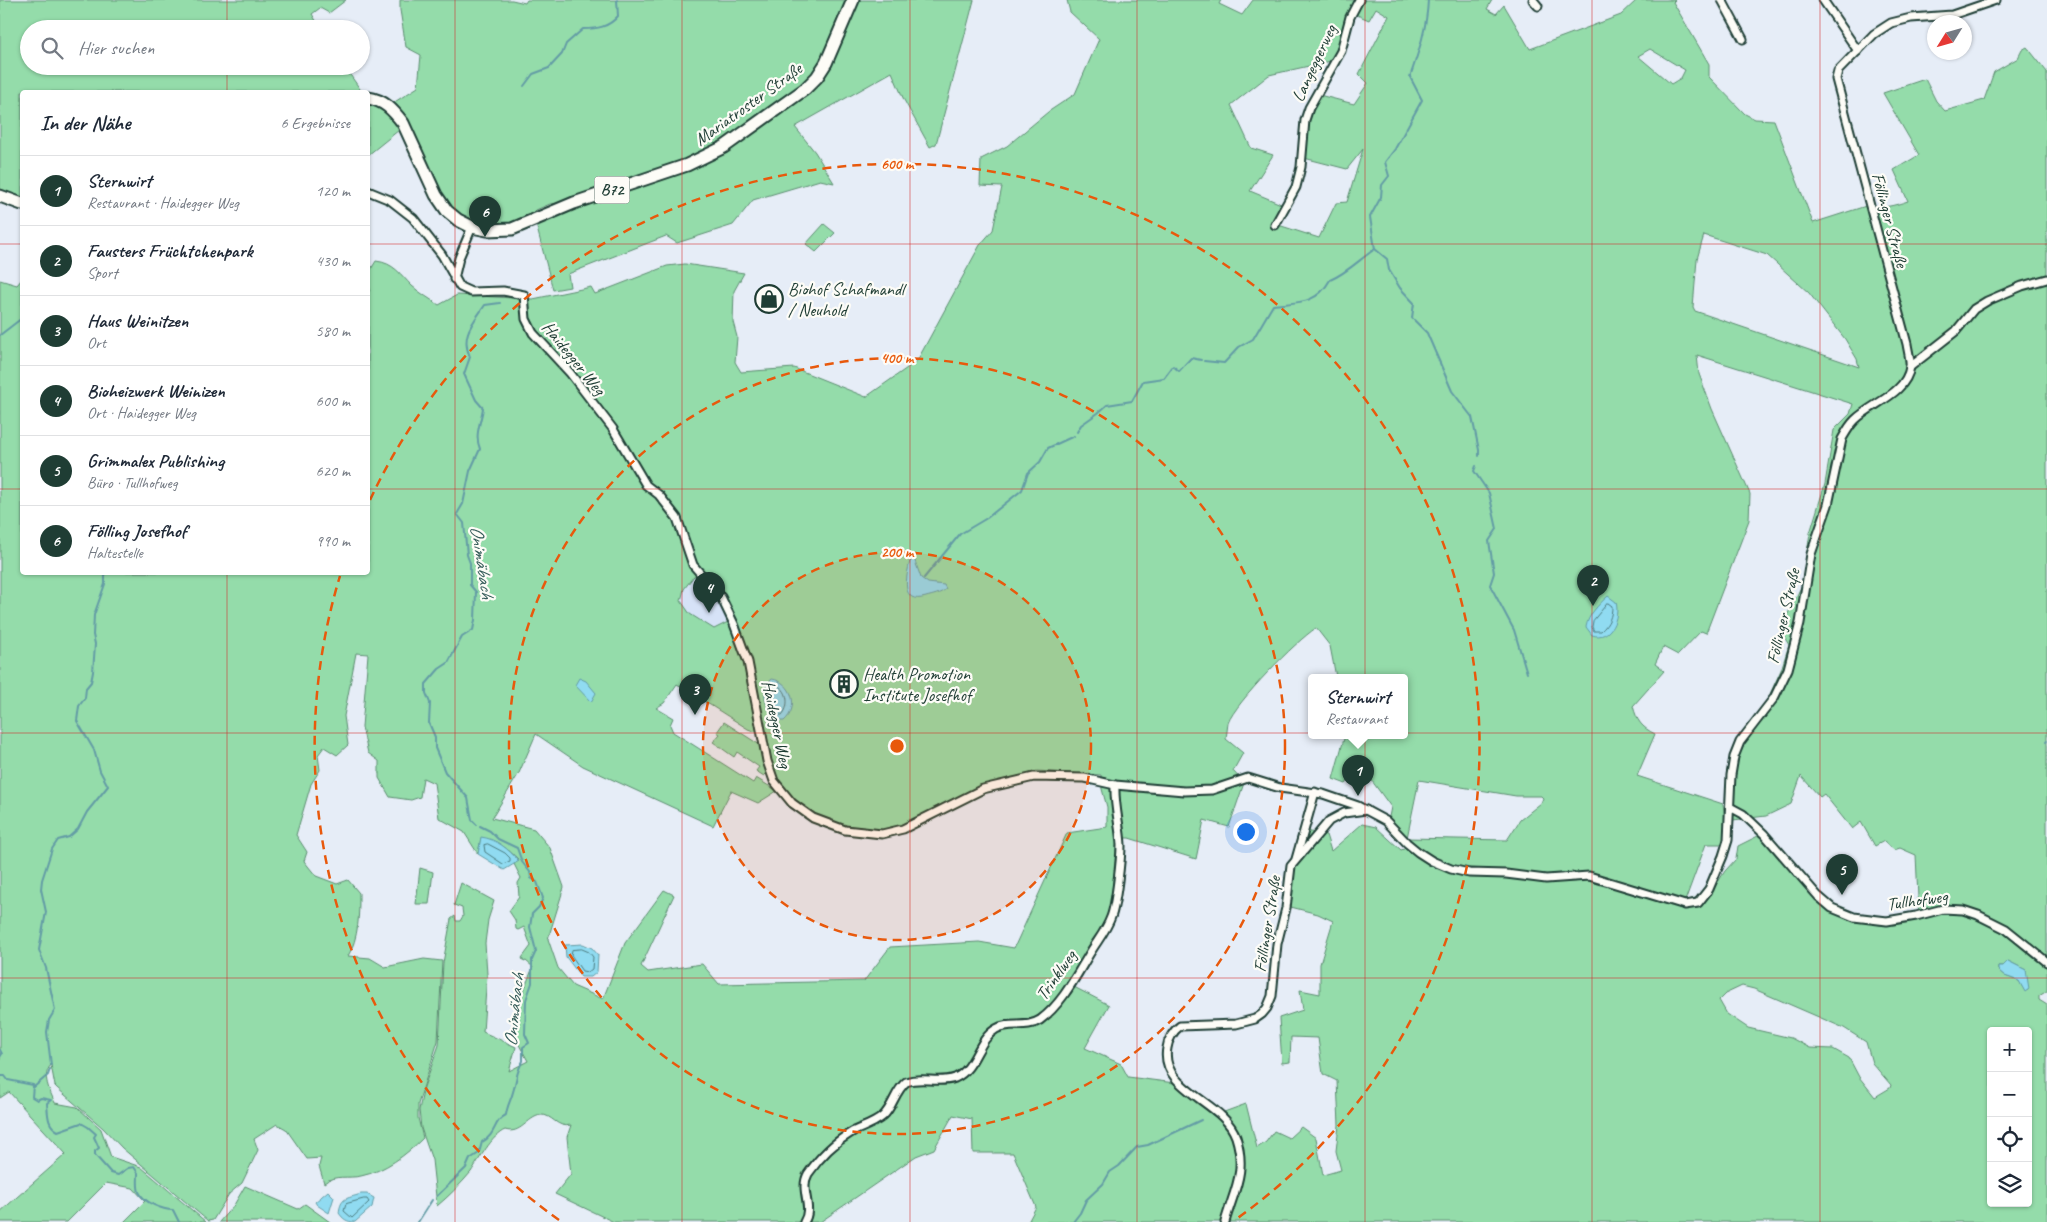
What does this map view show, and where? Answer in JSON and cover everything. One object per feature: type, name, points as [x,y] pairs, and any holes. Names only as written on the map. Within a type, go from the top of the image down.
[{"type":"main road","name":"Mariatroster Straße","points":[[370,99],[381,102],[396,113],[410,137],[440,201],[458,220],[472,227],[487,230],[512,229],[574,203],[687,165],[717,151],[805,89],[817,77],[826,62],[853,0]]},
{"type":"main road","points":[[0,196],[20,203]]},
{"type":"street","name":"Langeggerweg","points":[[1275,225],[1296,187],[1302,160],[1304,120],[1340,51],[1350,18],[1359,0]]},
{"type":"street","points":[[1722,0],[1743,39]]},
{"type":"street","points":[[1823,0],[1858,50]]},
{"type":"street","name":"Föllinger Straße","points":[[1225,1222],[1240,1177],[1241,1167],[1236,1137],[1232,1127],[1225,1120],[1174,1078],[1167,1064],[1168,1042],[1180,1026],[1242,1023],[1255,1019],[1267,1008],[1272,996],[1277,944],[1286,908],[1290,873],[1296,860],[1329,821],[1344,813],[1366,810],[1386,821],[1407,843],[1432,861],[1451,869],[1469,873],[1500,873],[1546,879],[1589,876],[1685,905],[1698,903],[1709,890],[1728,840],[1731,775],[1734,757],[1740,742],[1774,698],[1788,669],[1800,624],[1811,554],[1828,505],[1842,439],[1855,420],[1895,392],[1910,367],[1904,335],[1836,79],[1838,71],[1874,34],[1891,23],[1911,18],[1952,14],[1996,0]]},
{"type":"street","points":[[370,192],[390,200],[409,215],[442,255],[454,279]]},
{"type":"street","points":[[454,279],[459,258],[472,227]]},
{"type":"street","name":"Haidegger Weg","points":[[454,279],[460,287],[471,292],[502,292],[524,295],[526,319],[533,333],[570,373],[613,429],[646,485],[659,495],[676,518],[693,565],[721,597],[734,624],[748,662],[767,761],[774,781],[792,803],[813,818],[834,827],[856,832],[882,834],[903,829],[983,789],[1034,777],[1084,778],[1115,785],[1166,790],[1203,791],[1248,778],[1280,788],[1315,792],[1366,810]]},
{"type":"street","points":[[1910,367],[1956,331],[1974,309],[1987,301],[2022,286],[2047,279]]},
{"type":"street","name":"Trinklweg","points":[[804,1222],[808,1215],[805,1186],[807,1176],[836,1143],[852,1132],[883,1116],[900,1087],[906,1082],[955,1078],[970,1066],[986,1038],[995,1029],[1007,1026],[1026,1026],[1035,1022],[1050,1011],[1064,994],[1105,932],[1112,916],[1121,846],[1114,803],[1115,785]]},
{"type":"street","points":[[1296,860],[1315,792]]},
{"type":"street","name":"Tullhofweg","points":[[1730,807],[1749,820],[1825,903],[1838,910],[1863,919],[1887,920],[1916,916],[1943,909],[1963,910],[1978,915],[2006,930],[2047,962]]},
{"type":"shaded area","points":[[694,576],[704,580],[721,604],[728,622],[714,629],[684,608],[681,601],[684,589]]},
{"type":"green space","points":[[0,0],[346,0],[329,13],[320,8],[312,14],[316,20],[20,20],[20,75],[350,75],[361,90],[20,90],[20,199],[0,192]]},
{"type":"green space","points":[[400,0],[512,0],[525,3],[527,0],[974,0],[936,144],[930,147],[904,100],[892,72],[795,127],[815,152],[834,183],[820,180],[753,200],[733,225],[677,243],[666,236],[568,274],[570,287],[553,290],[536,224],[702,163],[722,152],[719,145],[705,150],[699,157],[579,195],[562,203],[550,204],[512,224],[496,227],[476,224],[457,214],[447,204],[437,187],[406,119],[393,103],[418,87],[421,55],[406,47]]},
{"type":"green space","points":[[1067,0],[1221,0],[1219,4],[1242,15],[1253,0],[1492,0],[1487,9],[1496,14],[1504,5],[1530,49],[1621,15],[1637,0],[1675,0],[1673,2],[1709,64],[1709,77],[1745,114],[1755,119],[1774,120],[1813,223],[1866,206],[1887,206],[1908,201],[1894,170],[1919,155],[1883,93],[1925,79],[1936,101],[1945,111],[1984,100],[1994,72],[2018,58],[2022,50],[2027,47],[2047,72],[2047,991],[2039,996],[2039,1000],[2047,1005],[2047,1222],[1028,1222],[1036,1207],[1013,1153],[973,1153],[972,1119],[953,1115],[934,1149],[916,1156],[820,1222],[614,1222],[555,1194],[571,1174],[567,1137],[571,1125],[562,1125],[545,1115],[536,1116],[520,1128],[511,1131],[505,1130],[495,1137],[471,1172],[437,1206],[432,1160],[421,1128],[419,1110],[424,1087],[439,1045],[443,963],[451,919],[455,916],[456,921],[460,921],[463,916],[462,908],[454,905],[461,883],[494,901],[488,920],[485,943],[487,974],[483,1032],[516,1047],[509,1071],[528,1061],[517,1041],[518,1005],[533,967],[526,961],[524,962],[522,958],[531,946],[524,927],[516,929],[515,920],[509,911],[519,897],[518,883],[521,878],[514,864],[519,860],[502,845],[492,840],[481,838],[478,854],[464,832],[439,818],[434,783],[423,778],[420,797],[411,800],[390,797],[379,778],[379,761],[368,753],[362,727],[368,654],[356,653],[344,716],[348,745],[337,755],[324,747],[318,755],[320,770],[311,784],[296,835],[307,852],[304,861],[316,876],[337,884],[348,880],[359,893],[356,934],[348,956],[370,958],[385,967],[424,959],[442,961],[438,1041],[418,1104],[418,1118],[423,1138],[402,1156],[370,1174],[337,1178],[324,1183],[319,1166],[321,1158],[307,1159],[286,1129],[277,1124],[254,1139],[258,1150],[242,1183],[229,1194],[213,1220],[208,1221],[122,1148],[103,1128],[57,1088],[51,1065],[48,1069],[47,1079],[55,1103],[77,1107],[101,1129],[111,1157],[141,1167],[206,1222],[124,1222],[145,1201],[133,1188],[106,1183],[67,1222],[0,1222],[0,1212],[66,1154],[9,1092],[0,1098],[0,280],[17,285],[20,281],[20,575],[370,575],[370,271],[376,261],[388,264],[400,273],[415,289],[439,305],[457,295],[533,299],[591,287],[595,294],[667,266],[685,264],[744,273],[734,291],[733,322],[737,337],[735,362],[741,372],[794,368],[866,397],[917,361],[980,245],[993,230],[1002,187],[980,186],[981,159],[1007,146],[1048,112],[1075,94],[1099,39],[1070,12]],"holes":[[[1376,8],[1389,16],[1359,74],[1368,83],[1354,104],[1319,95],[1306,127],[1304,158],[1347,169],[1363,149],[1347,202],[1336,203],[1319,238],[1272,223],[1281,204],[1250,191],[1273,155],[1251,148],[1231,105],[1269,75],[1331,61],[1340,45],[1350,12],[1369,20]],[[1650,49],[1685,70],[1681,78],[1671,84],[1638,56]],[[1704,235],[1767,255],[1809,293],[1845,339],[1857,359],[1859,367],[1695,311],[1693,307],[1697,259]],[[1697,355],[1853,404],[1850,414],[1834,430],[1825,484],[1810,533],[1802,585],[1780,630],[1789,645],[1781,670],[1770,694],[1776,702],[1751,732],[1743,745],[1734,768],[1732,786],[1733,820],[1766,816],[1791,804],[1801,776],[1820,797],[1824,794],[1852,829],[1861,822],[1875,846],[1884,841],[1894,850],[1900,848],[1916,855],[1919,919],[1880,925],[1856,921],[1830,909],[1811,895],[1760,835],[1738,846],[1736,859],[1725,871],[1711,893],[1685,901],[1706,844],[1723,844],[1725,820],[1723,804],[1637,776],[1655,734],[1640,723],[1633,706],[1664,671],[1655,664],[1663,647],[1678,655],[1701,631],[1706,633],[1749,520],[1750,494],[1712,409],[1699,374]],[[694,576],[707,582],[721,597],[734,624],[748,662],[767,761],[774,781],[792,803],[813,818],[845,830],[882,834],[903,829],[988,787],[1037,771],[1101,775],[1102,789],[1107,807],[1107,827],[1067,833],[1014,948],[979,942],[890,947],[864,981],[719,984],[702,964],[648,972],[641,966],[674,895],[664,890],[625,943],[603,999],[573,986],[558,968],[548,939],[564,887],[550,848],[534,829],[492,818],[519,773],[536,734],[583,766],[713,826],[731,791],[758,803],[777,791],[756,778],[753,783],[673,732],[670,725],[673,718],[656,708],[664,703],[677,684],[748,729],[756,732],[759,729],[745,661],[732,627],[728,622],[714,629],[690,614],[681,601],[684,589]],[[1316,628],[1330,646],[1335,674],[1408,674],[1408,739],[1344,739],[1333,779],[1346,784],[1359,768],[1371,771],[1372,781],[1391,807],[1389,817],[1407,838],[1404,849],[1401,850],[1376,827],[1362,824],[1331,851],[1326,835],[1301,830],[1290,864],[1283,905],[1318,914],[1333,921],[1320,964],[1320,994],[1300,990],[1303,1010],[1279,1018],[1282,1063],[1290,1062],[1291,1037],[1318,1038],[1323,1074],[1337,1081],[1339,1125],[1336,1151],[1341,1170],[1323,1175],[1316,1138],[1301,1127],[1289,1138],[1274,1131],[1266,1142],[1257,1148],[1246,1104],[1216,1115],[1175,1083],[1128,1077],[1121,1064],[1085,1048],[1109,1005],[1074,987],[1086,968],[1110,913],[1117,838],[1129,838],[1196,859],[1204,820],[1229,827],[1244,783],[1233,771],[1243,753],[1226,739],[1228,723],[1242,701],[1267,672]],[[1419,780],[1516,796],[1541,796],[1543,798],[1541,803],[1520,820],[1507,840],[1407,838]],[[2008,961],[2026,970],[2028,990],[2025,991],[2019,981],[2005,976],[1998,970],[1998,966],[2003,966]],[[1742,986],[1754,989],[1844,1028],[1866,1042],[1872,1063],[1891,1085],[1890,1088],[1875,1097],[1859,1077],[1849,1058],[1833,1049],[1810,1048],[1791,1038],[1748,1028],[1727,1014],[1719,1000],[1725,994]]]},
{"type":"green space","points":[[370,104],[382,110],[399,130],[370,153]]},
{"type":"green space","points":[[824,224],[835,233],[816,252],[806,244]]},
{"type":"green space","points":[[724,722],[760,745],[769,771],[764,776],[756,771],[759,767],[737,752],[734,757],[713,742],[720,734],[717,732]]},
{"type":"green space","points":[[420,868],[433,872],[429,904],[416,904]]},
{"type":"green space","points":[[245,1186],[298,1209],[305,1204],[330,1222],[219,1222],[234,1205]]},
{"type":"water","points":[[913,559],[921,578],[928,583],[944,585],[946,589],[926,597],[912,597],[908,593],[906,582],[910,561]]},
{"type":"water","points":[[1608,596],[1616,602],[1617,608],[1613,626],[1604,634],[1599,636],[1592,635],[1586,627],[1589,618]]},
{"type":"water","points":[[579,678],[586,681],[596,693],[591,702],[575,685]]},
{"type":"water","points":[[772,679],[785,685],[793,702],[792,709],[784,721],[776,721],[765,700],[765,689]]},
{"type":"water","points":[[481,837],[502,845],[519,861],[504,870],[478,854]]},
{"type":"water","points":[[583,944],[592,948],[598,955],[597,972],[591,977],[581,977],[566,957],[565,945]]},
{"type":"water","points":[[2008,961],[2026,970],[2029,989],[2025,992],[2019,981],[2005,976],[1998,970],[1998,966],[2003,966]]},
{"type":"water","points":[[328,1191],[334,1197],[329,1213],[315,1202]]},
{"type":"water","points":[[367,1194],[374,1198],[372,1207],[355,1222],[346,1220],[339,1213],[341,1204],[345,1199]]},
{"type":"waterway","points":[[524,86],[533,74],[549,68],[562,54],[566,44],[583,29],[593,29],[611,23],[618,16],[617,0]]},
{"type":"waterway","points":[[1428,0],[1424,29],[1410,77],[1422,100],[1395,149],[1385,162],[1389,176],[1382,185],[1381,197],[1370,217],[1375,249],[1387,259],[1389,270],[1400,288],[1414,303],[1412,318],[1427,333],[1452,391],[1472,417],[1479,456]]},
{"type":"waterway","points":[[1204,361],[1224,363],[1239,347],[1253,339],[1273,305],[1306,301],[1312,298],[1319,294],[1330,280],[1348,270],[1375,249]]},
{"type":"waterway","name":"Onimäbach","points":[[476,824],[472,820],[468,798],[445,772],[435,748],[435,737],[429,723],[430,703],[426,693],[426,684],[439,669],[448,663],[462,637],[473,630],[475,620],[476,592],[470,585],[470,563],[467,555],[464,523],[457,514],[463,504],[470,471],[480,449],[478,434],[483,408],[476,400],[464,374],[470,357],[466,342],[469,329],[485,305],[500,303]]},
{"type":"waterway","points":[[0,335],[20,320]]},
{"type":"waterway","points":[[1077,432],[1081,425],[1107,405],[1132,401],[1143,381],[1164,378],[1173,366],[1179,371],[1191,358],[1201,360]]},
{"type":"waterway","points":[[924,578],[960,534],[987,518],[1022,490],[1028,473],[1040,462],[1048,448],[1074,436]]},
{"type":"waterway","points":[[1476,466],[1474,471],[1489,493],[1497,529],[1489,541],[1494,573],[1490,585],[1514,630],[1527,673]]},
{"type":"waterway","points":[[51,1065],[47,1032],[49,1020],[55,1010],[46,968],[39,950],[46,912],[41,889],[52,849],[58,840],[69,837],[78,829],[87,812],[108,786],[100,771],[94,750],[77,721],[79,706],[85,698],[86,688],[91,682],[93,672],[95,644],[93,635],[94,615],[105,584],[105,575]]},
{"type":"waterway","name":"Onimäbach","points":[[437,1196],[466,1168],[470,1159],[479,1153],[482,1142],[487,1139],[499,1121],[506,1115],[523,1061],[523,1047],[529,1043],[525,1034],[526,1000],[532,983],[532,960],[536,951],[530,927],[532,914],[539,907],[543,898],[537,882],[531,878],[530,872],[522,862],[517,848],[498,839],[490,831],[480,826]]},
{"type":"waterway","points":[[0,1050],[2,1054],[0,1057]]},
{"type":"waterway","points":[[34,1087],[48,1075],[50,1069]]},
{"type":"waterway","points":[[0,1076],[5,1076],[8,1080],[33,1085],[32,1097],[37,1100],[41,1098],[51,1100],[47,1103],[49,1119],[54,1129],[58,1131],[81,1123],[88,1127],[96,1134],[94,1137],[99,1148],[95,1151],[95,1155],[111,1173],[118,1175],[128,1168],[134,1167],[138,1173],[138,1187],[141,1196],[154,1205],[173,1210],[179,1222]]},
{"type":"waterway","points":[[1073,1222],[1086,1200],[1103,1184],[1110,1172],[1119,1166],[1137,1147],[1148,1145],[1201,1120]]},
{"type":"waterway","name":"Onimäbach","points":[[418,1222],[432,1200]]},
{"type":"place","name":"Fölling Josefhof","points":[[485,237]]},
{"type":"place","name":"Biohof Schafmandl / Neuhold","points":[[769,299]]},
{"type":"place","name":"Fausters Früchtchenpark","points":[[1593,606]]},
{"type":"place","name":"Bioheizwerk Weinizen","points":[[709,613]]},
{"type":"place","name":"Health Promotion Institute Josefhof","points":[[844,684]]},
{"type":"place","name":"Haus Weinitzen","points":[[695,715]]},
{"type":"place","name":"Sternwirt","points":[[1358,796]]},
{"type":"place","name":"Grimmalex Publishing","points":[[1842,895]]}]
